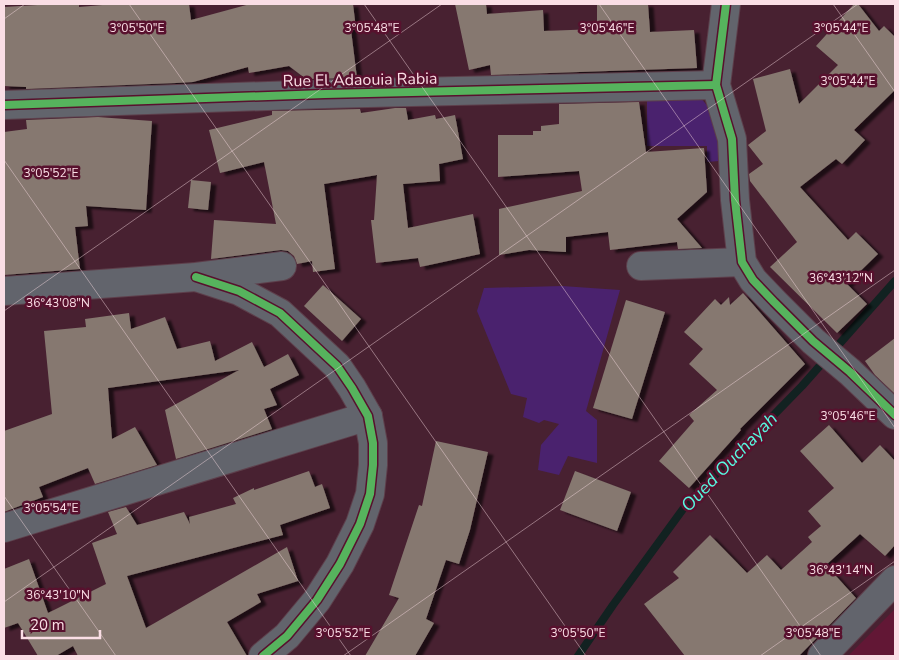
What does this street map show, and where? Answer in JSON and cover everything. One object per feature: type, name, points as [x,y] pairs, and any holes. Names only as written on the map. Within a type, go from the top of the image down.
[{"type":"street","points":[[726,4],[716,85],[732,139],[742,262],[753,280],[813,341],[850,372],[895,415]]},
{"type":"street","name":"Rue El Adaouia Rabia","points":[[4,105],[325,94],[716,85]]},
{"type":"street","points":[[641,266],[742,262]]},
{"type":"street","points":[[4,291],[196,277],[282,266]]},
{"type":"street","points":[[196,277],[239,292],[280,313],[337,366],[368,416],[373,444],[370,494],[360,524],[340,564],[317,600],[287,636],[263,656]]},
{"type":"street","points":[[4,528],[368,416]]},
{"type":"street","points":[[822,656],[895,580]]},
{"type":"shaded area","points":[[696,93],[710,110],[717,124],[719,161],[707,162],[707,146],[647,146],[647,94]]},
{"type":"shaded area","points":[[562,286],[620,290],[586,411],[597,420],[597,463],[568,456],[559,475],[538,470],[541,445],[559,424],[544,420],[539,423],[523,417],[527,398],[511,394],[477,311],[484,288]]},
{"type":"shaded area","points":[[895,609],[895,656],[848,656]]},
{"type":"building","points":[[79,4],[79,7],[114,4],[189,4],[191,20],[250,4],[353,4],[356,29],[351,30],[357,78],[306,79],[289,66],[249,73],[248,67],[193,82],[26,89],[26,87],[4,86],[4,7]]},
{"type":"building","points":[[455,4],[486,4],[487,14],[543,10],[544,31],[597,29],[597,4],[648,4],[650,32],[694,30],[697,68],[491,75],[490,65],[469,70]]},
{"type":"building","points":[[854,4],[858,4],[879,31],[884,26],[895,37],[895,90],[854,130],[865,140],[842,164],[836,159],[800,187],[848,240],[856,232],[878,254],[847,284],[867,304],[837,333],[770,267],[797,242],[750,181],[749,174],[763,164],[748,145],[766,131],[753,79],[790,69],[799,104],[838,65],[816,46]]},
{"type":"building","points":[[639,102],[646,152],[704,148],[707,192],[677,219],[702,248],[678,249],[677,242],[610,250],[608,232],[566,237],[566,252],[529,250],[499,255],[499,209],[582,191],[579,171],[498,177],[498,135],[533,135],[533,131],[541,131],[541,126],[559,124],[559,104]]},
{"type":"building","points":[[406,108],[408,120],[435,115],[436,119],[455,115],[463,159],[439,164],[440,181],[403,184],[408,228],[473,214],[480,254],[420,267],[418,258],[376,263],[371,220],[374,220],[377,175],[324,184],[335,269],[313,272],[312,261],[297,264],[294,256],[288,251],[281,250],[211,259],[214,220],[276,224],[264,162],[220,173],[209,130],[272,115],[272,111],[360,109],[361,113]]},
{"type":"building","points":[[98,117],[152,121],[146,210],[86,206],[88,226],[75,227],[80,269],[4,275],[4,132],[27,129],[26,120]]},
{"type":"building","points":[[191,180],[211,182],[208,210],[188,208]]},
{"type":"building","points":[[323,285],[361,319],[342,341],[304,306]]},
{"type":"building","points":[[743,293],[805,364],[740,429],[689,488],[659,461],[694,421],[689,415],[717,390],[689,364],[703,349],[684,332],[715,299],[721,305],[729,297],[730,305]]},
{"type":"building","points":[[626,300],[665,312],[632,419],[593,408]]},
{"type":"building","points":[[129,313],[131,329],[165,317],[177,349],[210,341],[215,361],[252,342],[264,367],[288,354],[299,375],[270,389],[277,405],[264,409],[272,429],[176,459],[165,410],[239,370],[108,388],[112,439],[135,427],[157,465],[95,484],[88,468],[39,487],[43,497],[4,512],[4,431],[52,414],[44,331],[86,327],[85,319]]},
{"type":"building","points":[[895,338],[895,394],[875,375],[865,361]]},
{"type":"building","points":[[829,425],[862,463],[880,445],[895,461],[895,545],[885,556],[860,534],[826,565],[856,598],[799,656],[685,656],[644,604],[679,578],[673,572],[710,535],[747,573],[767,555],[781,570],[812,542],[808,537],[821,526],[808,511],[834,488],[800,451]]},
{"type":"building","points":[[436,441],[488,452],[470,530],[459,564],[446,560],[426,619],[434,623],[415,656],[365,656],[399,598],[389,595],[419,505],[422,506]]},
{"type":"building","points":[[309,471],[315,487],[322,484],[330,508],[280,525],[283,535],[127,576],[146,628],[287,547],[298,581],[257,594],[261,602],[227,622],[247,656],[78,656],[73,646],[56,656],[38,656],[18,623],[4,628],[4,569],[29,559],[48,613],[106,584],[92,543],[117,534],[108,512],[126,507],[137,525],[184,512],[190,524],[189,517],[236,504],[233,498],[254,488],[254,490]]},
{"type":"building","points":[[575,471],[631,492],[617,531],[560,510]]},
{"type":"waterway","name":"Oued Ouchayah","points":[[578,656],[686,505],[802,386],[895,281]]},
{"type":"cycle path","points":[[726,4],[716,85],[732,139],[735,200],[742,262],[753,280],[774,302],[813,341],[850,372],[895,415]]},
{"type":"cycle path","points":[[4,105],[325,94],[716,85]]},
{"type":"cycle path","points":[[196,277],[239,291],[280,313],[337,366],[368,416],[373,443],[370,494],[360,524],[340,564],[317,600],[287,636],[263,656]]}]
